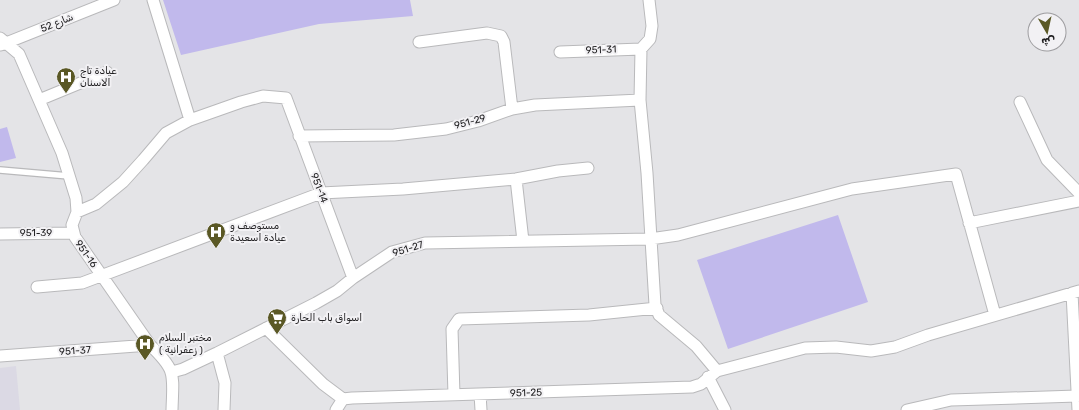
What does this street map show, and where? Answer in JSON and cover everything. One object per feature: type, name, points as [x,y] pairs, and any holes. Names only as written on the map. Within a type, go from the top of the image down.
[{"type":"street","name":"شارع 52","points":[[2,42],[114,0]]},
{"type":"street","points":[[77,212],[96,204],[123,182],[166,133],[190,120],[153,0]]},
{"type":"street","points":[[649,0],[652,26],[650,39],[641,49],[640,100],[647,173],[650,239],[657,308],[660,315],[696,346],[712,374],[725,410]]},
{"type":"street","points":[[419,42],[487,33],[501,36],[504,42],[512,109]]},
{"type":"street","name":"951-16","points":[[2,42],[19,54],[62,152],[76,198],[77,212],[72,225],[73,233],[150,346],[165,360],[172,372]]},
{"type":"street","name":"951-31","points":[[560,52],[641,49]]},
{"type":"street","points":[[39,100],[107,72]]},
{"type":"street","name":"951-14","points":[[190,120],[263,96],[286,98],[353,278]]},
{"type":"street","name":"951-29","points":[[299,136],[394,135],[446,129],[478,121],[512,109],[535,105],[640,100]]},
{"type":"street","points":[[1020,102],[1047,160],[1079,193]]},
{"type":"street","points":[[37,287],[82,283],[321,192],[403,189],[516,179],[558,171],[588,168]]},
{"type":"street","name":"951-27","points":[[172,372],[183,369],[217,353],[336,291],[392,252],[425,242],[650,239],[678,235],[852,189],[956,174],[970,223]]},
{"type":"street","points":[[516,179],[523,241]]},
{"type":"street","points":[[995,315],[970,223],[1079,201]]},
{"type":"street","name":"951-39","points":[[0,234],[73,233]]},
{"type":"street","points":[[1076,292],[1078,410]]},
{"type":"street","name":"951-25","points":[[343,399],[692,387],[701,384],[712,374],[805,348],[836,348],[871,351],[895,347],[928,335],[1076,292]]},
{"type":"street","points":[[454,395],[452,330],[459,319],[589,315],[657,308]]},
{"type":"street","points":[[266,328],[323,384],[343,399],[336,410]]},
{"type":"street","name":"951-37","points":[[0,356],[150,346]]},
{"type":"street","points":[[217,353],[225,383],[224,410]]},
{"type":"street","points":[[172,372],[172,410]]},
{"type":"street","points":[[480,394],[481,410]]},
{"type":"street","points":[[910,410],[951,400],[985,404],[1077,396]]},
{"type":"lane","points":[[0,170],[69,176]]},
{"type":"shaded area","points":[[163,0],[410,0],[413,16],[319,24],[181,55]]},
{"type":"shaded area","points":[[7,127],[16,158],[0,162],[0,129]]},
{"type":"shaded area","points":[[838,215],[868,302],[728,349],[697,260]]},
{"type":"shaded area","points":[[16,366],[20,410],[0,410],[0,368]]},
{"type":"place","name":"عيادة تاج الاسنان","points":[[66,94]]},
{"type":"place","name":"مستوصف و عيادة اسعيدة","points":[[216,249]]},
{"type":"place","name":"اسواق باب الحارة","points":[[277,335]]},
{"type":"place","name":"مختبر السلام ( زعفرانية )","points":[[145,361]]}]
